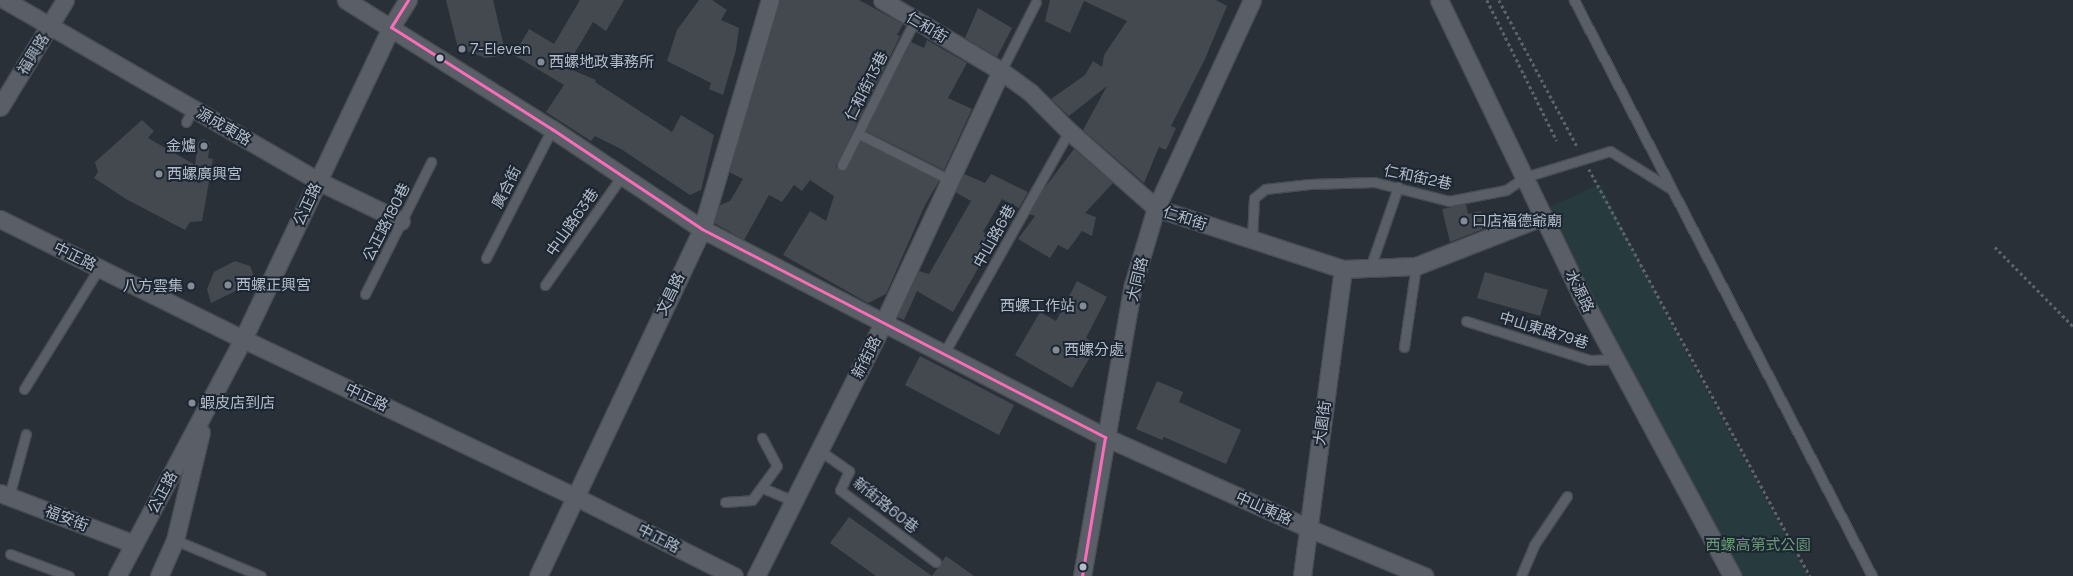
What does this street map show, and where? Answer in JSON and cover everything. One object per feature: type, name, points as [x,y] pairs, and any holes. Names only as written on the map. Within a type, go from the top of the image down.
[{"type":"street","name":"源成東路","points":[[5,0],[51,25],[190,115],[401,221]]},
{"type":"street","name":"福興路","points":[[0,107],[65,0]]},
{"type":"street","name":"中山東路","points":[[346,0],[552,129],[702,229],[943,355],[1105,437],[1308,528],[1424,576]]},
{"type":"street","name":"公正路","points":[[117,576],[243,339],[391,27],[408,0]]},
{"type":"street","name":"文昌路","points":[[538,576],[574,496],[702,229],[770,0]]},
{"type":"street","name":"仁和街","points":[[882,0],[1001,71],[1030,92],[1069,131],[1156,208],[1252,240],[1343,269],[1416,266],[1544,216]]},
{"type":"street","name":"大同路","points":[[1082,576],[1105,437],[1133,285],[1156,208],[1252,0]]},
{"type":"street","name":"水源路","points":[[1439,0],[1614,359],[1732,576]]},
{"type":"street","name":"新街路","points":[[756,576],[883,324],[1001,71]]},
{"type":"street","name":"中正路","points":[[0,219],[243,339],[574,496],[734,576]]},
{"type":"street","name":"大園街","points":[[1302,576],[1343,269]]},
{"type":"street","name":"公正路","points":[[159,576],[174,540],[207,408]]},
{"type":"street","name":"福安街","points":[[5,494],[134,544]]},
{"type":"lane","points":[[1574,0],[1872,576]]},
{"type":"lane","points":[[1001,71],[1036,2]]},
{"type":"lane","name":"仁和街13巷","points":[[842,165],[915,20]]},
{"type":"lane","name":"廣合街","points":[[486,258],[552,129]]},
{"type":"lane","name":"中山路6巷","points":[[943,355],[1069,131]]},
{"type":"lane","points":[[863,136],[950,180]]},
{"type":"lane","name":"仁和街2巷","points":[[1252,240],[1254,198],[1265,189],[1310,184],[1374,182],[1449,201],[1506,190],[1525,177],[1583,158],[1610,151],[1673,190]]},
{"type":"lane","name":"公正路180巷","points":[[365,294],[431,162]]},
{"type":"lane","name":"中山路63巷","points":[[545,285],[622,176]]},
{"type":"lane","points":[[1370,268],[1398,187]]},
{"type":"lane","points":[[1404,347],[1416,266]]},
{"type":"lane","points":[[24,389],[99,268]]},
{"type":"lane","name":"中山東路79巷","points":[[1466,321],[1590,360],[1614,359]]},
{"type":"lane","points":[[5,494],[26,434]]},
{"type":"lane","points":[[725,502],[752,500],[763,488],[777,466],[762,438]]},
{"type":"lane","name":"新街路60巷","points":[[819,450],[848,471],[840,490],[936,562]]},
{"type":"lane","points":[[763,488],[793,502]]},
{"type":"lane","points":[[1521,576],[1534,545],[1567,496]]},
{"type":"lane","points":[[174,540],[261,576]]},
{"type":"lane","points":[[10,554],[69,576]]},
{"type":"path","points":[[1486,0],[1557,141]]},
{"type":"path","points":[[1499,0],[1810,576]]},
{"type":"path","points":[[171,151],[177,139]]},
{"type":"path","points":[[1995,247],[2073,326]]},
{"type":"green space","name":"西螺高第式公園","points":[[1600,184],[1690,361],[1808,576],[1741,576],[1677,457],[1546,209]]},
{"type":"building","points":[[446,0],[493,0],[506,55],[486,58],[458,48]]},
{"type":"building","points":[[580,0],[624,0],[606,31],[593,22],[573,56],[577,58],[570,69],[596,80],[595,82],[672,132],[681,115],[714,135],[701,190],[690,195],[621,149],[595,136],[591,141],[546,112],[564,85],[514,55],[529,29],[554,44]]},
{"type":"building","points":[[699,0],[712,0],[727,10],[721,20],[739,28],[736,50],[723,95],[709,89],[711,83],[667,61],[677,30]]},
{"type":"building","points":[[780,0],[859,0],[903,24],[897,35],[900,36],[836,166],[840,170],[846,170],[861,141],[939,181],[925,205],[886,294],[868,303],[783,255],[810,211],[826,221],[834,196],[810,180],[802,191],[794,185],[782,202],[769,195],[744,240],[714,223],[720,205],[730,201],[743,179],[729,172]]},
{"type":"building","points":[[1050,0],[1216,0],[1227,6],[1205,59],[1171,126],[1176,128],[1166,150],[1159,147],[1144,183],[1083,130],[1107,86],[1069,116],[1051,99],[1085,75],[1093,61],[1102,67],[1104,55],[1127,21],[1084,1],[1070,33],[1045,21]]},
{"type":"building","points":[[978,8],[1012,28],[997,57],[965,38]]},
{"type":"building","points":[[927,40],[967,63],[948,98],[972,109],[944,170],[866,131],[911,42],[924,48]]},
{"type":"building","points":[[142,120],[154,131],[148,138],[195,165],[198,142],[204,139],[210,143],[208,158],[213,159],[202,221],[190,222],[185,230],[126,199],[94,178],[98,172],[95,162]]},
{"type":"building","points":[[1074,149],[1113,183],[1085,213],[1096,217],[1092,236],[1082,231],[1068,250],[1058,245],[1050,258],[1018,239],[1035,216],[1029,214],[1040,194]]},
{"type":"building","points":[[964,174],[985,183],[991,174],[1028,192],[1019,208],[1002,199],[983,232],[995,239],[953,312],[917,291],[904,320],[897,317],[919,271],[929,274],[971,201],[955,192]]},
{"type":"building","name":"口店福德爺廟","points":[[1466,204],[1468,214],[1481,211],[1486,228],[1450,242],[1442,209]]},
{"type":"building","name":"西螺正興宮","points":[[235,261],[250,266],[256,281],[211,303],[207,289],[214,272]]},
{"type":"building","points":[[1485,272],[1548,290],[1540,316],[1477,298]]},
{"type":"building","name":"西螺分處","points":[[1077,281],[1107,297],[1086,338],[1097,345],[1072,388],[1015,355],[1040,312],[1056,321]]},
{"type":"building","points":[[920,356],[1014,405],[999,435],[905,385]]},
{"type":"building","points":[[1157,381],[1183,392],[1179,402],[1241,430],[1226,464],[1164,437],[1162,440],[1136,429]]},
{"type":"building","points":[[849,517],[932,576],[876,576],[830,543]]},
{"type":"building","points":[[946,556],[974,576],[932,576]]},
{"type":"transit line","points":[[408,0],[391,27],[552,129],[702,229],[1105,437]]},
{"type":"transit line","points":[[1082,576],[1105,437]]},
{"type":"place","name":"7-Eleven","points":[[462,49]]},
{"type":"place","name":"西螺地政事務所","points":[[541,62]]},
{"type":"place","name":"金爐","points":[[204,146]]},
{"type":"place","name":"西螺廣興宮","points":[[159,174]]},
{"type":"place","name":"口店福德爺廟","points":[[1464,221]]},
{"type":"place","name":"西螺正興宮","points":[[228,285]]},
{"type":"place","name":"八方雲集","points":[[191,286]]},
{"type":"place","name":"西螺工作站","points":[[1083,306]]},
{"type":"place","name":"西螺分處","points":[[1056,350]]},
{"type":"place","name":"蝦皮店到店","points":[[192,403]]}]
